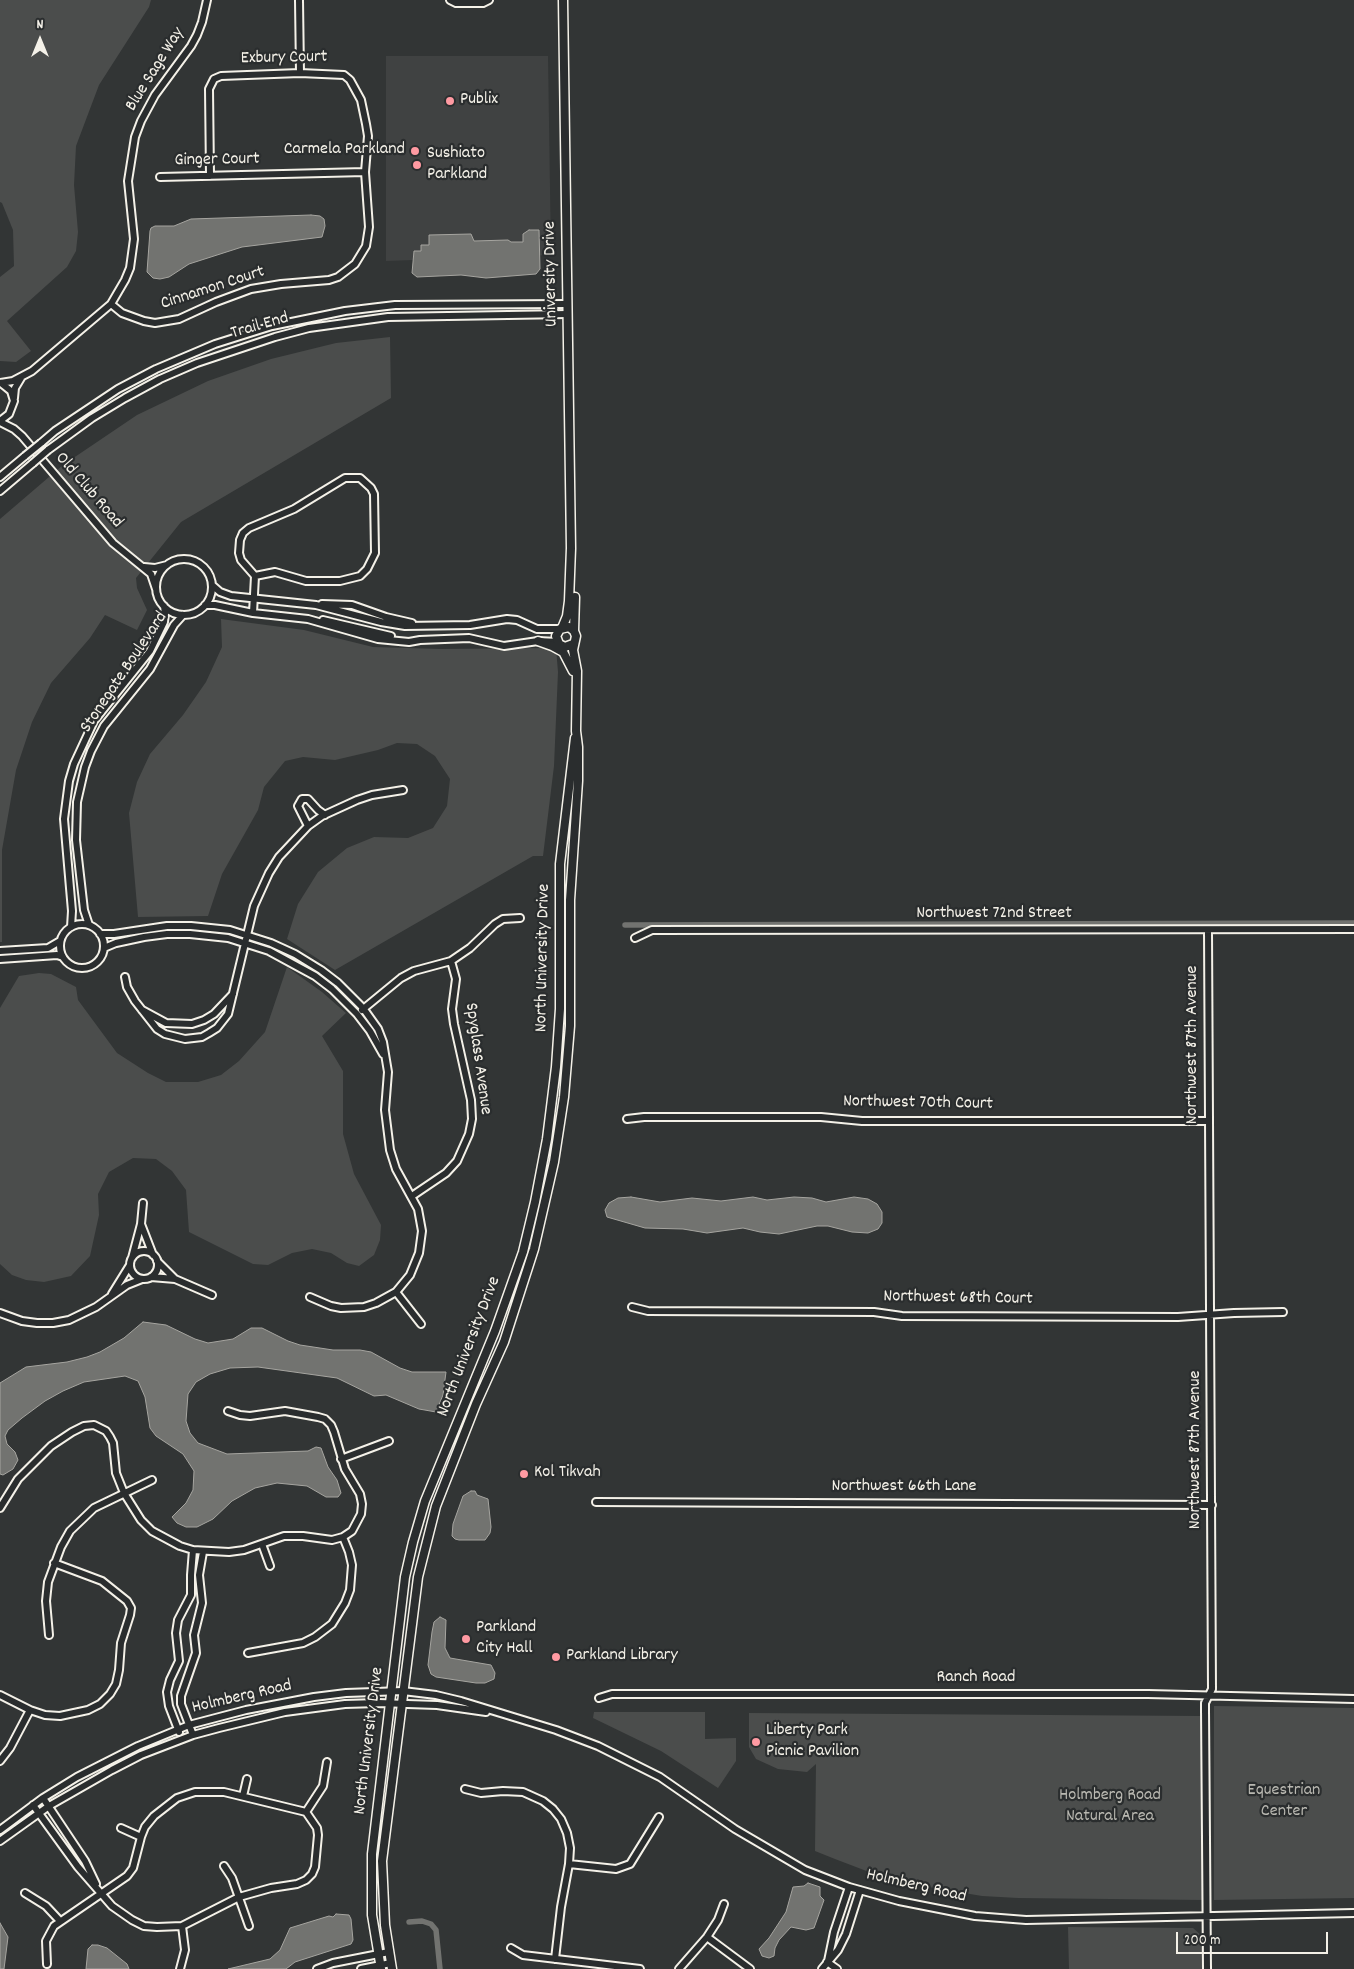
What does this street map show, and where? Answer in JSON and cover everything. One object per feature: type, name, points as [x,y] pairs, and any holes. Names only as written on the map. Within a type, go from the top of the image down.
[{"type":"main road","name":"University Drive","points":[[561,628],[568,616],[571,548],[563,0]]},
{"type":"main road","name":"University Drive","points":[[571,548],[575,583],[574,630]]},
{"type":"main road","points":[[569,627],[574,630],[576,636],[573,644],[573,653],[577,671],[576,680],[572,667],[558,643],[556,636],[561,628],[569,627]]},
{"type":"main road","points":[[538,642],[552,646],[565,654]]},
{"type":"main road","points":[[558,643],[565,647],[573,644]]},
{"type":"main road","name":"North University Drive","points":[[391,1966],[384,1916],[382,1861],[416,1591],[429,1531],[449,1472],[504,1342],[532,1256],[545,1205],[564,1097],[569,1042],[570,900],[578,781],[576,680]]},
{"type":"main road","name":"North University Drive","points":[[380,1967],[372,1915],[372,1854],[404,1586],[415,1534],[435,1474],[495,1331],[523,1252],[535,1202],[550,1122],[556,1067],[560,1009],[560,864],[576,731]]},
{"type":"main road","points":[[535,1202],[545,1205]]},
{"type":"street","name":"Blue Sage Way","points":[[0,383],[21,378],[110,304],[125,280],[134,239],[128,181],[135,137],[155,95],[194,40],[202,22],[207,0]]},
{"type":"street","points":[[299,0],[300,73]]},
{"type":"street","points":[[450,0],[456,3],[483,4],[489,0]]},
{"type":"street","name":"Exbury Court","points":[[210,176],[210,84],[221,76],[300,73],[344,75],[350,80],[361,100],[368,136],[365,172]]},
{"type":"street","name":"Cinnamon Court","points":[[110,304],[132,318],[155,323],[167,322],[179,320],[216,302],[251,290],[281,284],[329,280],[338,276],[355,264],[366,246],[368,236],[368,203],[365,172]]},
{"type":"street","name":"Ginger Court","points":[[160,177],[365,172]]},
{"type":"street","name":"Trail End","points":[[0,477],[62,426],[118,389],[156,369],[215,344],[272,326],[345,311],[395,306],[567,304]]},
{"type":"street","name":"Trail End","points":[[0,491],[48,450],[92,418],[125,398],[205,360],[275,337],[309,328],[388,317],[568,314]]},
{"type":"street","points":[[14,429],[12,410],[15,388],[21,378]]},
{"type":"street","points":[[0,383],[11,391],[14,401]]},
{"type":"street","points":[[0,421],[6,418],[12,410]]},
{"type":"street","name":"Old Club Road","points":[[0,421],[14,429],[108,538],[151,574],[156,589]]},
{"type":"street","points":[[253,614],[255,576],[241,560],[239,553],[240,540],[243,533],[249,528],[294,509],[339,480],[360,478],[371,488],[374,494],[375,553],[372,562],[360,576],[340,581],[324,582],[306,581],[276,572],[255,576]]},
{"type":"street","points":[[143,567],[155,568],[186,559],[196,562],[207,570],[212,585],[211,597],[205,605],[195,612],[183,615],[172,612],[164,606],[159,600],[156,589],[158,578],[167,565]]},
{"type":"street","points":[[212,585],[220,592],[232,596],[316,605],[341,610],[380,622],[406,626],[419,624]]},
{"type":"street","points":[[316,605],[330,603],[352,605],[386,617],[419,624],[485,624],[507,619],[518,620],[538,629],[561,628]]},
{"type":"street","points":[[205,605],[215,605],[253,614],[338,623],[387,636],[420,640]]},
{"type":"street","name":"Stonegate Boulevard","points":[[71,927],[72,911],[64,819],[69,781],[74,764],[94,721],[150,651],[164,622],[166,614],[164,606]]},
{"type":"street","points":[[338,623],[341,610]]},
{"type":"street","name":"Stonegate Boulevard","points":[[89,925],[84,910],[76,840],[77,802],[90,751],[104,726],[136,687],[158,656],[174,625],[183,615]]},
{"type":"street","points":[[308,619],[367,637],[410,642],[469,638],[504,646],[538,642],[558,643]]},
{"type":"street","points":[[441,639],[442,625]]},
{"type":"street","points":[[150,651],[158,656]]},
{"type":"street","points":[[125,977],[130,993],[141,1009],[156,1029],[165,1034],[180,1039],[193,1039],[202,1037],[217,1028],[228,1014],[254,906],[268,873],[279,857],[308,826],[325,815],[364,797],[403,790]]},
{"type":"street","points":[[308,826],[298,806],[302,800],[308,799],[325,815]]},
{"type":"street","points":[[357,1014],[401,978],[414,971],[452,961],[470,948],[495,924],[503,919],[520,918]]},
{"type":"street","points":[[63,958],[60,950],[60,941],[64,933],[71,927],[79,924],[89,925],[100,934],[104,948]]},
{"type":"street","points":[[100,934],[114,934],[151,928],[191,926],[230,930],[271,943],[295,954],[321,970],[363,1008],[378,1029],[383,1042],[388,1072],[385,1110],[390,1150],[396,1169],[412,1196],[420,1220],[421,1242],[416,1265],[396,1292],[376,1303],[353,1308],[330,1306],[310,1298]]},
{"type":"street","name":"Northwest 72nd Street","points":[[635,938],[652,930],[1354,929]]},
{"type":"street","name":"Northwest 87th Avenue","points":[[1207,1969],[1205,1702],[1212,1689],[1208,930]]},
{"type":"street","points":[[0,959],[57,955],[71,965],[86,967],[97,962],[104,948],[116,942],[167,934],[210,936],[245,943],[268,951],[315,976],[357,1014],[370,1031],[385,1057]]},
{"type":"street","points":[[0,951],[48,948],[60,941]]},
{"type":"street","name":"Spyglass Avenue","points":[[412,1196],[446,1173],[457,1161],[469,1134],[472,1119],[471,1100],[452,1009],[456,979],[452,961]]},
{"type":"street","points":[[141,1009],[166,1023],[192,1024],[214,1014],[234,993]]},
{"type":"street","name":"Northwest 70th Court","points":[[627,1119],[644,1117],[821,1117],[862,1121],[1209,1121]]},
{"type":"street","points":[[142,1279],[135,1276],[131,1262],[141,1224],[143,1203]]},
{"type":"street","points":[[141,1224],[153,1255],[175,1279]]},
{"type":"street","points":[[110,1297],[131,1262],[142,1251],[153,1255]]},
{"type":"street","points":[[151,1277],[157,1270],[157,1261]]},
{"type":"street","points":[[0,1313],[22,1321],[53,1323],[83,1314],[127,1285],[151,1277],[175,1279],[212,1296]]},
{"type":"street","points":[[396,1292],[421,1324]]},
{"type":"street","name":"Northwest 68th Court","points":[[632,1307],[648,1311],[874,1312],[902,1316],[1178,1317],[1283,1312]]},
{"type":"street","points":[[0,1508],[3,1496],[51,1446],[84,1426],[94,1425],[106,1430],[113,1443],[116,1473],[124,1493],[140,1520],[166,1539],[193,1550],[229,1552],[262,1544],[284,1536],[304,1536],[322,1540],[343,1538],[358,1522],[362,1504],[360,1494],[349,1478],[341,1459],[334,1432],[325,1419],[285,1412],[250,1416],[228,1412]]},
{"type":"street","points":[[341,1459],[389,1441]]},
{"type":"street","points":[[49,1635],[46,1601],[48,1582],[54,1563],[70,1531],[94,1508],[152,1480]]},
{"type":"street","name":"Northwest 66th Lane","points":[[596,1502],[1212,1505]]},
{"type":"street","points":[[248,1653],[304,1643],[323,1632],[332,1624],[342,1609],[350,1590],[352,1565],[350,1552],[343,1538]]},
{"type":"street","points":[[262,1544],[270,1566]]},
{"type":"street","points":[[182,1739],[169,1706],[167,1692],[170,1680],[179,1661],[176,1633],[178,1620],[192,1596],[193,1550]]},
{"type":"street","points":[[193,1735],[181,1704],[181,1696],[196,1653],[194,1635],[202,1603],[199,1575],[203,1552]]},
{"type":"street","points":[[0,1695],[30,1710],[45,1715],[60,1716],[88,1710],[100,1704],[110,1694],[116,1684],[121,1643],[131,1608],[123,1596],[102,1581],[54,1563]]},
{"type":"street","name":"Holmberg Road","points":[[0,1830],[43,1798],[108,1761],[189,1726],[246,1710],[314,1697],[403,1691],[436,1695],[461,1701],[576,1737],[638,1765],[680,1790],[735,1830],[805,1870],[849,1887],[939,1910],[998,1919],[1354,1913]]},
{"type":"street","name":"Ranch Road","points":[[599,1698],[612,1694],[1148,1694],[1354,1699]]},
{"type":"street","name":"Holmberg Road","points":[[0,1841],[81,1786],[141,1754],[193,1735],[249,1720],[315,1707],[362,1703],[402,1703],[464,1708],[514,1718]]},
{"type":"street","points":[[0,1761],[10,1748],[30,1710]]},
{"type":"street","points":[[306,1812],[323,1786],[327,1762]]},
{"type":"street","points":[[243,1796],[247,1779]]},
{"type":"street","points":[[465,1789],[481,1793],[514,1790],[524,1792],[544,1801],[553,1809],[568,1833],[570,1864],[561,1907],[555,1959]]},
{"type":"street","points":[[33,1805],[101,1894],[121,1914],[144,1926],[182,1926],[239,1897],[271,1888],[297,1884],[306,1880],[312,1874],[315,1867],[318,1835],[317,1828],[306,1812],[243,1796],[209,1791],[195,1792],[177,1798],[154,1816],[140,1836],[133,1868],[127,1876],[101,1894],[60,1921],[54,1926],[46,1941],[47,1964]]},
{"type":"street","points":[[43,1798],[85,1861],[101,1894]]},
{"type":"street","points":[[570,1864],[616,1869],[630,1864],[659,1817]]},
{"type":"street","points":[[121,1828],[140,1836]]},
{"type":"street","points":[[224,1866],[232,1878],[249,1926]]},
{"type":"street","points":[[827,1962],[834,1932],[849,1887]]},
{"type":"street","points":[[822,1969],[838,1950],[844,1938],[860,1890]]},
{"type":"street","points":[[25,1893],[46,1906],[60,1921]]},
{"type":"street","points":[[679,1969],[707,1937],[718,1920],[724,1904]]},
{"type":"street","points":[[180,1969],[185,1950],[182,1926]]},
{"type":"street","points":[[834,1932],[844,1938]]},
{"type":"street","points":[[707,1937],[750,1969]]},
{"type":"street","points":[[511,1948],[523,1955],[640,1969]]},
{"type":"street","points":[[317,1969],[333,1963],[389,1952]]},
{"type":"street","points":[[827,1962],[837,1969]]},
{"type":"street","points":[[361,1969],[391,1966]]},
{"type":"shaded area","points":[[386,56],[548,56],[551,255],[386,261]]},
{"type":"shaded area","points":[[320,216],[324,219],[325,226],[322,237],[242,247],[189,264],[169,277],[160,279],[153,278],[147,272],[150,231],[155,226],[174,226],[191,219]]},
{"type":"shaded area","points":[[529,230],[539,230],[540,269],[536,274],[486,278],[461,275],[417,277],[412,273],[414,251],[421,251],[421,245],[429,245],[429,235],[471,234],[474,241],[508,240],[511,242],[523,242],[523,234]]},
{"type":"shaded area","points":[[631,1197],[660,1202],[692,1198],[721,1201],[753,1197],[767,1200],[794,1197],[812,1198],[826,1202],[854,1197],[868,1199],[877,1204],[882,1212],[882,1223],[878,1229],[868,1233],[817,1226],[779,1234],[743,1228],[707,1233],[683,1229],[645,1228],[607,1217],[605,1210],[609,1203],[618,1198]]},
{"type":"shaded area","points":[[143,1322],[166,1325],[208,1343],[233,1339],[251,1328],[262,1328],[300,1345],[333,1350],[371,1352],[400,1368],[412,1372],[446,1372],[443,1395],[436,1412],[419,1409],[386,1395],[374,1396],[337,1378],[258,1367],[230,1368],[210,1374],[196,1382],[188,1394],[186,1421],[190,1433],[198,1443],[227,1454],[308,1451],[316,1447],[321,1448],[328,1467],[337,1480],[341,1493],[338,1497],[326,1497],[307,1486],[277,1483],[255,1488],[232,1501],[213,1519],[197,1527],[186,1527],[177,1523],[172,1517],[186,1503],[193,1490],[194,1471],[183,1454],[156,1436],[150,1428],[145,1397],[138,1381],[125,1376],[84,1382],[45,1401],[22,1418],[8,1430],[5,1436],[7,1444],[15,1452],[18,1460],[13,1469],[3,1475],[0,1474],[0,1383],[26,1367],[67,1362],[100,1352],[124,1338]]},
{"type":"shaded area","points":[[471,1491],[475,1491],[477,1495],[488,1499],[491,1527],[490,1533],[485,1540],[459,1540],[452,1536],[453,1524],[463,1496]]},
{"type":"shaded area","points":[[440,1617],[446,1620],[445,1648],[450,1658],[491,1665],[495,1673],[494,1679],[485,1683],[476,1683],[436,1677],[431,1674],[428,1665],[432,1632],[434,1622]]},
{"type":"shaded area","points":[[808,1883],[820,1887],[820,1896],[824,1900],[814,1928],[806,1930],[791,1927],[779,1940],[774,1956],[769,1958],[762,1956],[759,1949],[769,1938],[786,1912],[793,1887],[804,1886]]},
{"type":"shaded area","points":[[336,1914],[349,1915],[351,1919],[353,1940],[351,1944],[295,1962],[286,1969],[228,1969],[270,1959],[280,1950],[290,1928],[329,1916],[333,1917]]},
{"type":"shaded area","points":[[0,1923],[8,1937],[4,1969],[0,1969]]},
{"type":"shaded area","points":[[92,1945],[107,1948],[127,1964],[129,1969],[86,1969],[88,1949]]},
{"type":"green space","points":[[0,0],[151,0],[149,7],[99,85],[76,146],[74,185],[78,232],[76,251],[67,267],[7,321],[31,351],[16,362],[0,361],[0,277],[14,266],[13,230],[0,202]]},
{"type":"green space","points":[[390,337],[391,398],[181,522],[136,578],[137,588],[147,610],[137,630],[105,615],[90,638],[51,683],[32,722],[16,770],[2,850],[2,942],[0,942],[0,519],[63,465],[137,415],[208,381],[271,359],[336,343]]},
{"type":"green space","points":[[221,619],[304,630],[373,647],[440,649],[556,648],[558,672],[554,766],[543,856],[533,856],[335,970],[287,939],[298,904],[318,872],[347,848],[374,837],[408,838],[433,828],[447,806],[450,779],[435,756],[417,744],[397,743],[378,750],[335,760],[303,757],[285,761],[264,787],[258,810],[222,874],[208,916],[138,917],[129,813],[137,782],[150,754],[183,715],[206,682],[222,647]]},
{"type":"green space","points":[[287,967],[322,992],[346,1013],[322,1036],[343,1071],[343,1134],[354,1174],[381,1225],[380,1240],[374,1255],[359,1266],[347,1263],[331,1253],[312,1249],[292,1253],[268,1265],[253,1264],[189,1232],[186,1190],[172,1171],[156,1159],[133,1158],[109,1172],[98,1194],[99,1215],[90,1256],[71,1276],[44,1282],[26,1280],[12,1275],[0,1264],[0,1008],[19,976],[39,973],[51,974],[76,987],[78,1000],[117,1053],[166,1082],[198,1082],[221,1075],[239,1061],[265,1032]]},
{"type":"green space","name":"Equestrian Center","points":[[1214,1706],[1354,1708],[1354,1898],[1214,1900]]},
{"type":"green space","points":[[594,1712],[705,1712],[705,1739],[736,1738],[736,1761],[718,1788],[661,1751],[593,1718]]},
{"type":"green space","name":"Holmberg Road Natural Area","points":[[749,1713],[1202,1716],[1204,1900],[982,1896],[911,1884],[877,1875],[815,1851],[816,1764],[807,1772],[778,1769],[756,1759],[749,1747]]},
{"type":"green space","points":[[1068,1927],[1193,1928],[1202,1936],[1193,1938],[1202,1947],[1202,1969],[1069,1969]]},
{"type":"waterway","points":[[625,925],[1354,923]]},
{"type":"waterway","points":[[409,1922],[422,1921],[431,1924],[436,1930],[440,1969]]},
{"type":"place","name":"Publix","points":[[450,101]]},
{"type":"place","name":"Carmela Parkland","points":[[415,151]]},
{"type":"place","name":"Sushiato Parkland","points":[[417,165]]},
{"type":"place","name":"Kol Tikvah","points":[[524,1474]]},
{"type":"place","name":"Parkland City Hall","points":[[466,1639]]},
{"type":"place","name":"Parkland Library","points":[[556,1657]]},
{"type":"place","name":"Liberty Park Picnic Pavilion","points":[[756,1742]]}]
